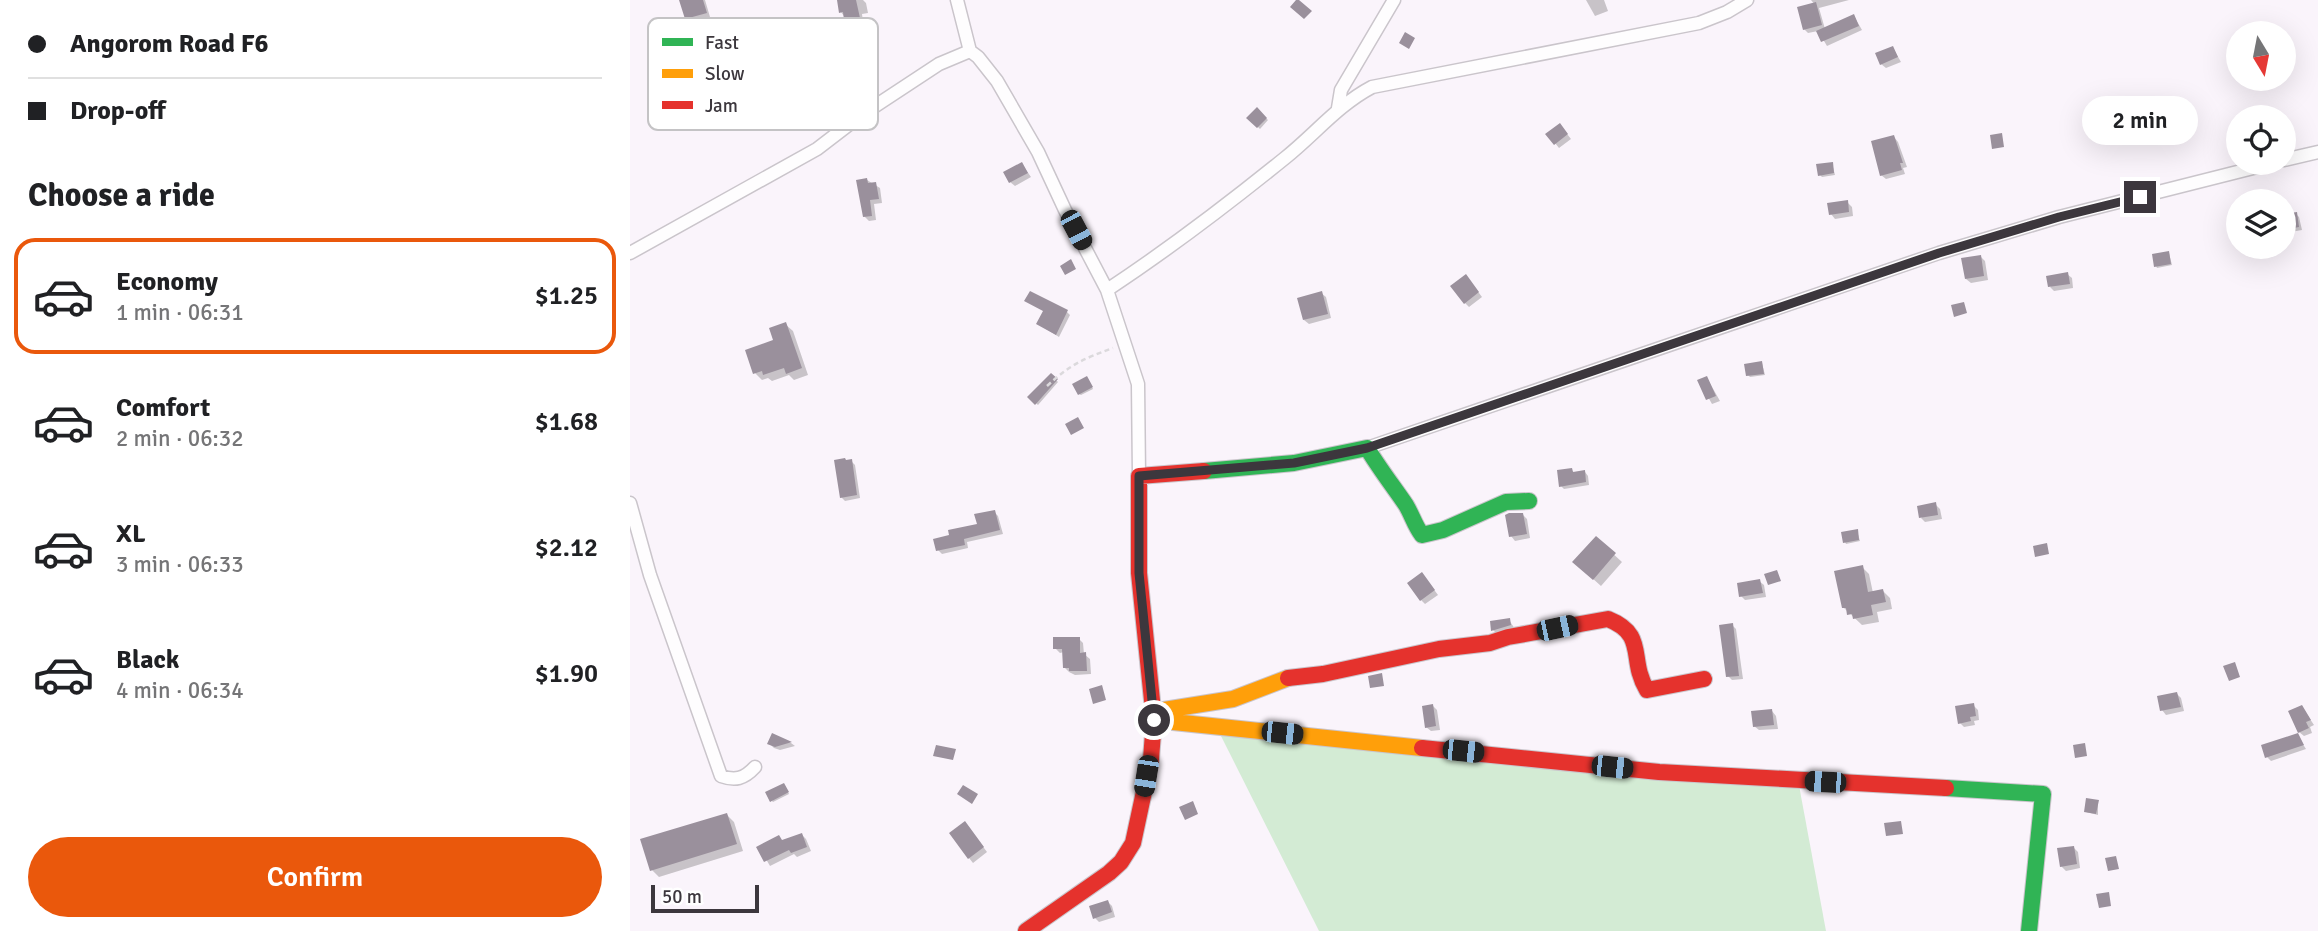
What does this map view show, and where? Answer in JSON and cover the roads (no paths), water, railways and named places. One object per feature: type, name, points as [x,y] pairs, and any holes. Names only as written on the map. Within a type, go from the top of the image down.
[{"type":"street","points":[[957,0],[970,51],[997,82],[1038,152],[1065,211],[1107,290],[1138,384],[1139,573],[1154,720],[1151,759],[1133,843],[1121,862],[1110,873],[1026,931]]},
{"type":"street","points":[[1339,108],[1340,90],[1394,0]]},
{"type":"street","points":[[1107,290],[1229,204],[1292,153],[1352,97],[1372,87],[1686,26],[1727,12],[1747,0]]},
{"type":"street","points":[[878,104],[939,64],[970,51]]},
{"type":"street","points":[[630,253],[817,149],[842,130]]},
{"type":"street","points":[[2296,157],[2318,152]]},
{"type":"street","points":[[1139,476],[1294,463],[1367,448],[1939,253],[2059,217],[2226,175]]},
{"type":"street","points":[[1367,448],[1384,477],[1407,507],[1422,535],[1443,530],[1506,502],[1529,501]]},
{"type":"street","points":[[630,503],[650,575],[721,776],[732,780],[747,776],[755,767]]},
{"type":"street","points":[[1154,720],[1164,710],[1233,699],[1288,678],[1323,674],[1439,649],[1490,643],[1508,637],[1608,619],[1623,623],[1633,633],[1639,681],[1647,690],[1704,679]]},
{"type":"street","points":[[1154,720],[1659,772],[2043,794],[2029,931]]}]
